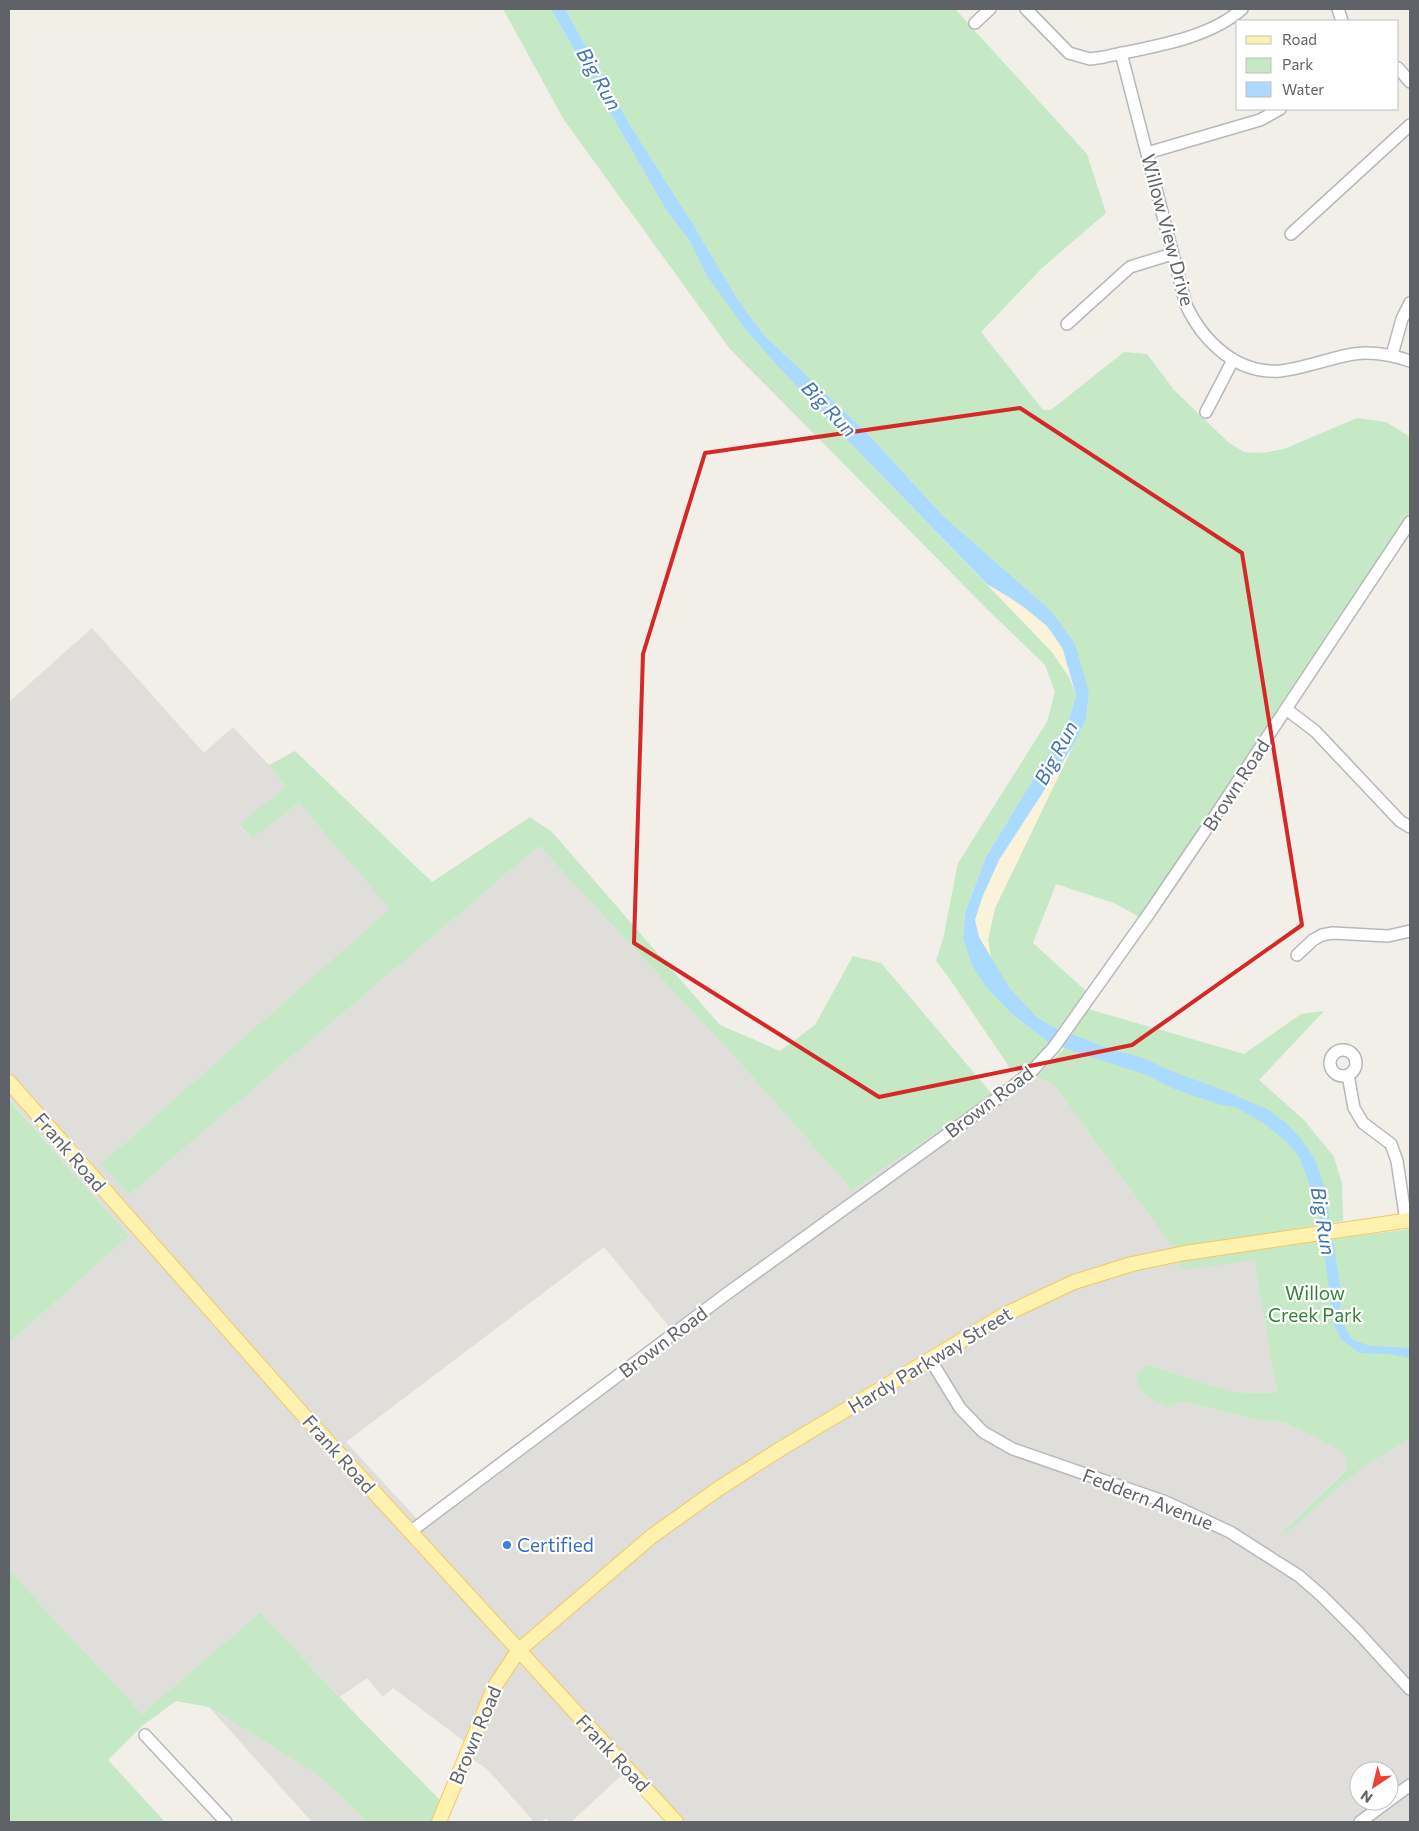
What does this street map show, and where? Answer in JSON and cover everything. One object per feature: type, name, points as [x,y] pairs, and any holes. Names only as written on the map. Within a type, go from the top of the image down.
[{"type":"main road","name":"Frank Road","points":[[9,1082],[245,1350],[676,1822]]},
{"type":"main road","name":"Hardy Parkway Street","points":[[518,1651],[652,1536],[701,1500],[782,1448],[974,1332],[1032,1301],[1074,1282],[1140,1262],[1185,1252],[1350,1230],[1408,1220]]},
{"type":"main road","name":"Brown Road","points":[[439,1822],[494,1686],[518,1651]]},
{"type":"street","points":[[976,23],[990,9]]},
{"type":"street","points":[[1026,9],[1070,53],[1090,59],[1191,36],[1214,28],[1233,17],[1242,9]]},
{"type":"street","name":"Willow View Drive","points":[[1121,53],[1186,305],[1194,321],[1215,348],[1233,360],[1249,367],[1278,371],[1364,353],[1392,355],[1410,360]]},
{"type":"street","points":[[1399,69],[1410,82]]},
{"type":"street","points":[[1148,153],[1260,120],[1278,110]]},
{"type":"street","points":[[1291,234],[1410,125]]},
{"type":"street","points":[[1067,324],[1130,267],[1172,254]]},
{"type":"street","points":[[1392,355],[1402,319],[1410,303]]},
{"type":"street","points":[[1206,412],[1233,360]]},
{"type":"street","name":"Brown Road","points":[[410,1532],[725,1295],[1031,1072],[1054,1047],[1150,912],[1410,522]]},
{"type":"street","points":[[1286,709],[1315,731],[1400,820],[1410,828]]},
{"type":"street","points":[[1297,955],[1312,940],[1322,935],[1333,933],[1388,936],[1410,931]]},
{"type":"street","points":[[1348,1075],[1354,1108],[1358,1115],[1363,1122],[1391,1144],[1397,1161],[1408,1220]]},
{"type":"street","name":"Feddern Avenue","points":[[930,1359],[960,1408],[983,1432],[997,1442],[1166,1502],[1230,1532],[1298,1576],[1322,1596],[1357,1631],[1410,1690]]},
{"type":"street","points":[[145,1735],[226,1822]]},
{"type":"street","points":[[1360,1822],[1410,1785]]},
{"type":"highlighted area","points":[[1020,408],[1242,553],[1302,925],[1132,1045],[879,1097],[634,943],[643,654],[705,453]]},
{"type":"shaded area","points":[[92,628],[204,753],[233,727],[269,765],[285,787],[239,826],[253,838],[299,803],[391,909],[102,1163],[129,1195],[539,846],[740,1063],[852,1190],[1023,1072],[1054,1085],[1174,1249],[1254,1260],[1277,1393],[1233,1392],[1148,1365],[1168,1407],[1184,1402],[1264,1421],[1283,1422],[1345,1454],[1347,1468],[1284,1531],[1358,1471],[1410,1438],[1410,1822],[673,1822],[626,1771],[571,1822],[550,1822],[546,1818],[541,1822],[534,1822],[488,1770],[463,1752],[465,1742],[393,1688],[383,1697],[367,1678],[340,1697],[260,1612],[142,1714],[9,1570],[9,1343],[129,1236],[9,1099],[9,702]],"holes":[[[604,1247],[671,1329],[418,1520],[346,1442]]]},
{"type":"shaded area","points":[[209,1707],[312,1771],[367,1822],[312,1822]]},
{"type":"green space","points":[[503,9],[551,9],[666,210],[689,240],[709,277],[746,330],[853,446],[1052,652],[1069,677],[1076,695],[1069,720],[986,857],[965,913],[963,938],[1013,1015],[1049,1043],[1023,1072],[1010,1068],[936,961],[943,939],[958,863],[1047,722],[1055,692],[1045,665],[989,611],[730,349],[564,120]]},
{"type":"green space","points":[[565,9],[955,9],[1087,154],[1106,213],[1042,268],[981,332],[1043,410],[1051,410],[1124,352],[1147,354],[1174,390],[1228,442],[1244,452],[1262,453],[1284,449],[1357,418],[1386,422],[1410,437],[1410,514],[1141,918],[1114,903],[1056,884],[1033,943],[1086,991],[1058,1029],[1039,1019],[1010,990],[991,959],[988,939],[995,908],[1086,719],[1089,692],[945,518],[867,433],[763,334],[738,300],[630,125]]},
{"type":"green space","points":[[295,751],[432,882],[530,817],[552,832],[720,1025],[780,1051],[815,1025],[853,956],[881,963],[992,1094],[852,1190],[740,1063],[539,846],[129,1195],[101,1164],[390,909],[299,803],[253,838],[239,825],[285,787],[269,765]]},
{"type":"green space","points":[[1088,1009],[1244,1054],[1301,1014],[1324,1011],[1259,1080],[1304,1120],[1334,1157],[1342,1184],[1343,1221],[1174,1249],[1054,1085],[1036,1077],[1061,1052]]},
{"type":"green space","points":[[9,1100],[129,1236],[9,1343]]},
{"type":"green space","name":"Willow Creek Park","points":[[1410,1229],[1410,1438],[1358,1471],[1281,1537],[1284,1531],[1347,1469],[1345,1454],[1283,1422],[1264,1421],[1184,1402],[1168,1407],[1145,1395],[1137,1386],[1137,1374],[1148,1365],[1233,1392],[1277,1393],[1254,1260],[1182,1270],[1179,1260]]},
{"type":"green space","points":[[9,1570],[142,1714],[260,1612],[363,1722],[441,1801],[432,1822],[367,1822],[312,1771],[209,1707],[176,1701],[142,1726],[108,1760],[165,1822],[9,1822]]},
{"type":"sand","points":[[987,584],[1030,612],[1050,630],[1063,650],[1069,677],[1052,652]]},
{"type":"sand","points":[[1073,746],[995,908],[988,939],[991,958],[979,937],[975,920],[982,898],[999,860]]},
{"type":"water","name":"Big Run","points":[[551,9],[565,9],[630,125],[738,300],[763,334],[867,433],[945,518],[1051,611],[1075,644],[1089,692],[1086,719],[1073,746],[999,860],[982,898],[975,920],[979,937],[1010,989],[1039,1019],[1058,1029],[1110,1049],[1143,1058],[1178,1074],[1208,1084],[1267,1109],[1285,1122],[1302,1140],[1316,1161],[1325,1190],[1341,1291],[1340,1310],[1346,1330],[1353,1340],[1370,1346],[1410,1348],[1410,1358],[1389,1354],[1359,1353],[1341,1339],[1334,1325],[1319,1212],[1300,1158],[1287,1142],[1262,1122],[1235,1107],[1218,1104],[1172,1088],[1147,1075],[1049,1043],[1013,1015],[987,988],[972,965],[963,938],[965,913],[986,857],[1069,720],[1076,695],[1063,649],[1047,626],[1019,603],[987,584],[853,446],[746,330],[708,277],[689,240],[666,210]]},
{"type":"place","name":"Certified","points":[[507,1545]]}]
